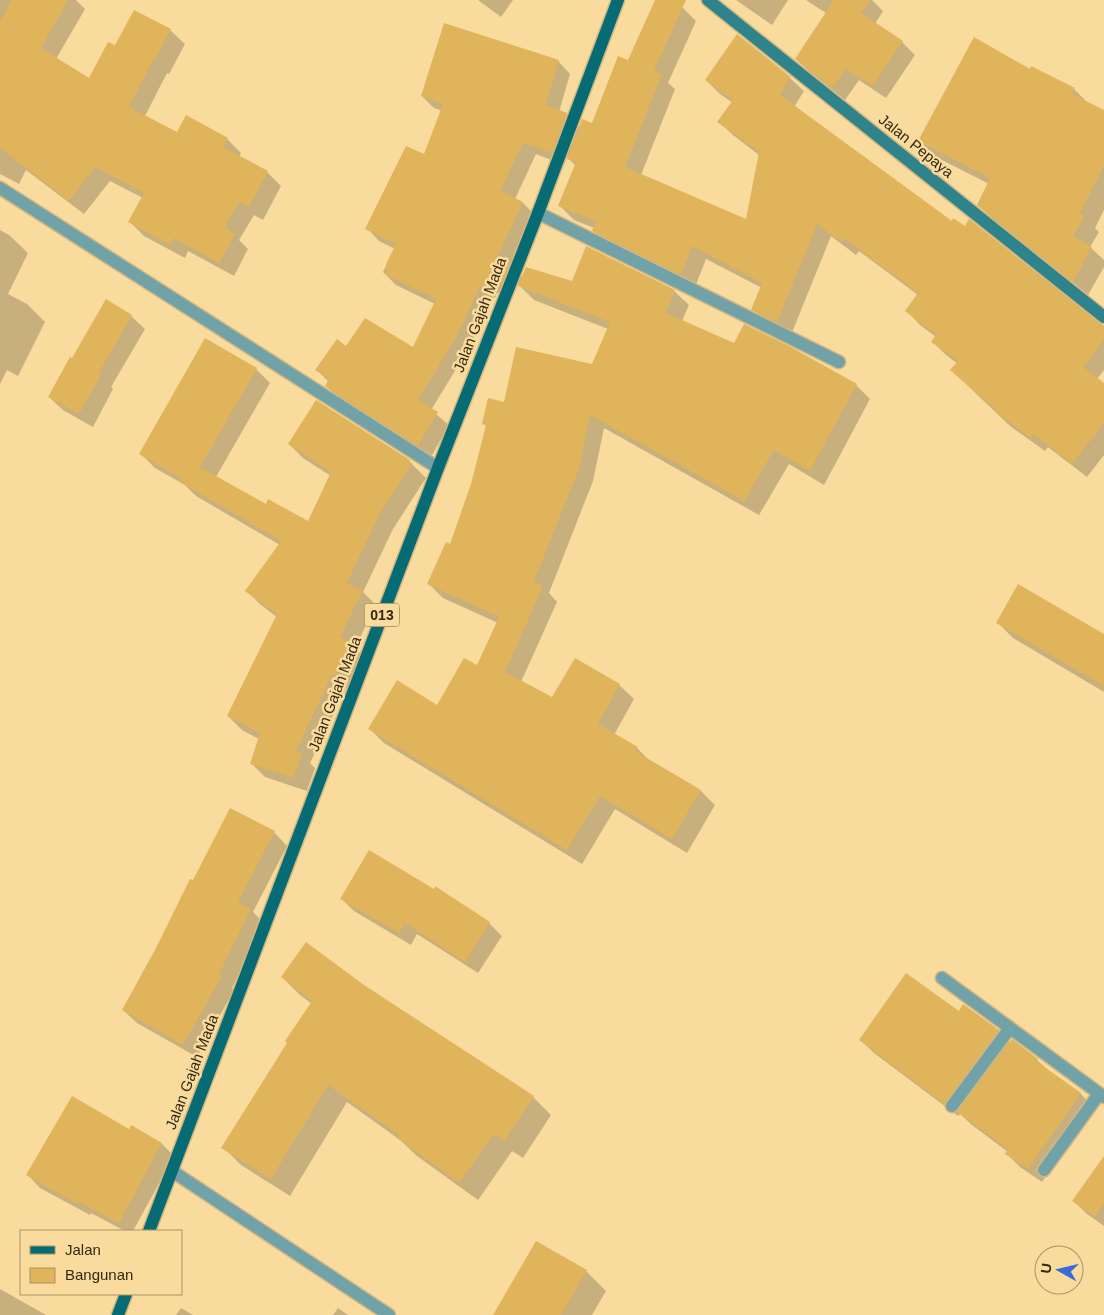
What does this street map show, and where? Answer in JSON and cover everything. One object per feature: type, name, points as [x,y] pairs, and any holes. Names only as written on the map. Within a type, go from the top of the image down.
[{"type":"main road","name":"Jalan Gajah Mada","points":[[149,1230],[438,468],[538,214],[618,0]]},
{"type":"main road","points":[[118,1315],[126,1295]]},
{"type":"street","name":"Jalan Pepaya","points":[[708,0],[1104,317]]},
{"type":"street","points":[[0,188],[438,468]]},
{"type":"street","points":[[538,214],[839,362]]},
{"type":"street","points":[[942,978],[1102,1096],[1044,1170]]},
{"type":"street","points":[[952,1106],[1010,1028]]},
{"type":"street","points":[[172,1172],[389,1315]]},
{"type":"building","points":[[12,0],[68,0],[41,48],[89,78],[108,42],[115,45],[134,10],[171,29],[129,107],[177,132],[186,115],[228,138],[223,147],[268,171],[249,207],[239,202],[225,227],[235,234],[219,263],[174,238],[170,245],[128,222],[144,193],[95,167],[69,201],[0,148],[0,21]]},
{"type":"building","points":[[655,0],[686,0],[654,71],[662,74],[625,167],[746,219],[759,152],[717,122],[733,100],[705,80],[737,34],[792,78],[790,77],[780,95],[952,221],[953,218],[965,226],[969,219],[1104,326],[1104,339],[1083,367],[1104,383],[1104,423],[1072,464],[1033,434],[1031,438],[995,412],[996,410],[950,370],[958,361],[931,342],[936,335],[905,311],[918,293],[844,238],[841,242],[817,224],[777,322],[751,310],[762,283],[692,246],[681,275],[592,231],[596,221],[558,206],[576,162],[567,159],[582,119],[592,123],[618,56],[628,60]]},
{"type":"building","points":[[834,0],[870,0],[861,13],[903,41],[873,86],[846,69],[832,88],[795,59]]},
{"type":"building","points":[[444,23],[559,60],[546,105],[567,113],[552,153],[523,143],[500,191],[523,202],[497,258],[510,262],[502,284],[485,281],[482,287],[480,286],[457,336],[418,400],[438,412],[418,446],[325,386],[329,379],[315,370],[337,339],[346,346],[365,318],[413,347],[436,299],[386,275],[386,264],[396,244],[365,229],[406,146],[424,154],[443,104],[421,96]]},
{"type":"building","points":[[974,37],[1030,69],[1031,66],[1075,88],[1072,94],[1104,110],[1104,166],[1080,213],[1085,216],[1073,236],[1092,247],[1073,282],[977,205],[990,178],[918,141]]},
{"type":"building","points":[[586,246],[675,290],[666,313],[734,343],[744,324],[789,346],[857,384],[810,471],[774,450],[744,501],[590,415],[579,469],[534,581],[543,586],[505,672],[552,697],[575,658],[620,684],[598,724],[638,747],[635,751],[701,790],[672,839],[600,796],[567,850],[368,729],[397,680],[437,705],[464,658],[477,665],[499,617],[427,584],[446,542],[450,544],[471,484],[486,425],[482,424],[488,398],[504,402],[516,347],[592,364],[610,322],[518,286],[526,267],[572,281]]},
{"type":"building","points":[[106,299],[132,315],[99,373],[101,375],[79,414],[48,397]]},
{"type":"building","points":[[205,338],[257,368],[200,467],[266,504],[268,499],[308,521],[331,472],[288,444],[316,400],[412,463],[379,515],[347,583],[363,590],[340,637],[351,642],[335,676],[332,675],[296,751],[302,753],[293,778],[250,764],[260,733],[227,716],[277,614],[245,591],[281,541],[180,482],[182,479],[139,454]]},
{"type":"building","points":[[1018,584],[1104,634],[1104,686],[996,623]]},
{"type":"building","points":[[230,808],[275,831],[238,902],[251,909],[219,974],[222,976],[183,1045],[122,1010],[156,948],[190,879],[193,880]]},
{"type":"building","points":[[369,850],[434,889],[435,886],[490,922],[465,962],[405,923],[399,933],[340,899]]},
{"type":"building","points":[[306,942],[364,985],[534,1096],[504,1141],[494,1134],[459,1183],[397,1138],[399,1135],[328,1085],[271,1179],[221,1148],[287,1043],[285,1041],[312,1001],[281,977]]},
{"type":"building","points":[[906,973],[959,1011],[963,1004],[999,1030],[944,1104],[859,1040]]},
{"type":"building","points":[[1012,1039],[1038,1059],[1036,1061],[1081,1093],[1028,1169],[1005,1154],[1008,1149],[957,1112]]},
{"type":"building","points":[[72,1096],[129,1129],[131,1125],[162,1143],[119,1223],[78,1202],[77,1204],[26,1175]]},
{"type":"building","points":[[1104,1156],[1104,1203],[1095,1217],[1072,1201]]},
{"type":"building","points":[[536,1241],[587,1270],[561,1315],[493,1315]]}]
